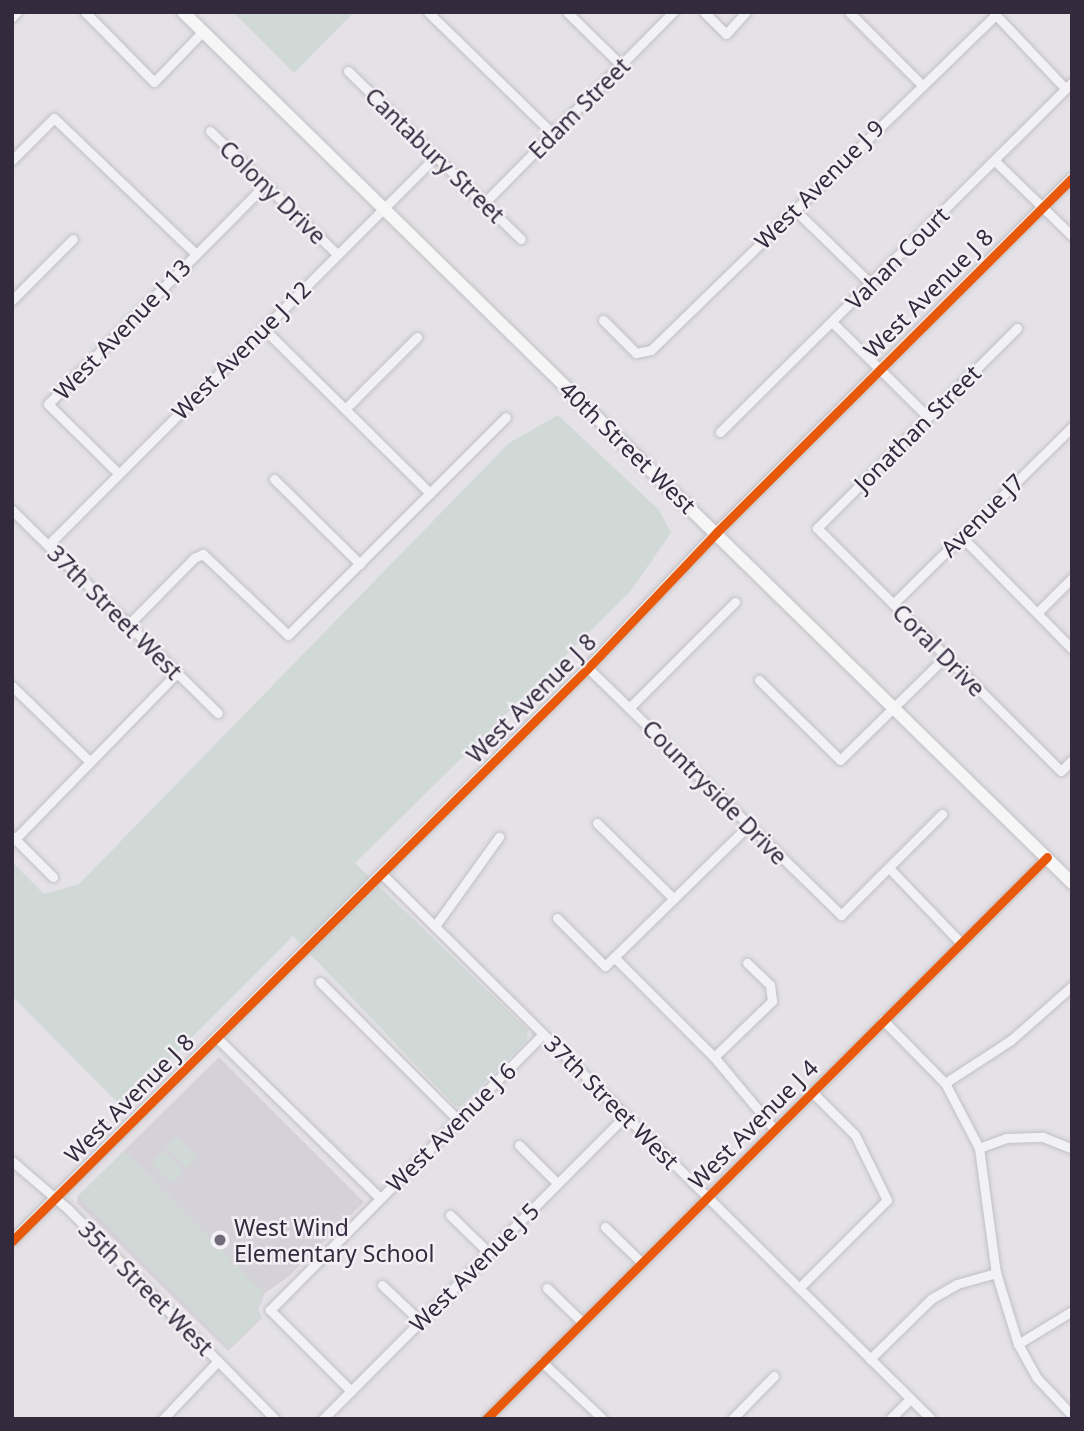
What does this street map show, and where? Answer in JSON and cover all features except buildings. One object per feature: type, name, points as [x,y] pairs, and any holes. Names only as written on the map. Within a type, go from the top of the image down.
[{"type":"main road","name":"40th Street West","points":[[183,12],[717,532],[893,709],[1072,883]]},
{"type":"street","points":[[12,17],[17,12]]},
{"type":"street","points":[[85,12],[154,82],[203,32]]},
{"type":"street","points":[[428,12],[553,134]]},
{"type":"street","points":[[567,12],[621,65]]},
{"type":"street","name":"Edam Street","points":[[484,203],[673,12]]},
{"type":"street","points":[[704,12],[726,34],[746,12]]},
{"type":"street","points":[[849,12],[921,84]]},
{"type":"street","points":[[994,14],[1069,85]]},
{"type":"street","name":"West Avenue J 9","points":[[603,320],[636,353],[643,354],[994,14]]},
{"type":"street","name":"Cantabury Street","points":[[348,71],[521,239]]},
{"type":"street","name":"Vahan Court","points":[[720,432],[1069,85]]},
{"type":"street","points":[[12,160],[54,118],[196,254]]},
{"type":"street","name":"Colony Drive","points":[[209,131],[337,254]]},
{"type":"street","name":"West Avenue J 12","points":[[48,545],[436,156]]},
{"type":"street","points":[[995,161],[1072,236]]},
{"type":"street","name":"West Avenue J 8","points":[[12,1241],[588,668],[717,532],[1072,177]]},
{"type":"street","name":"West Avenue J 13","points":[[118,473],[48,404],[265,185]]},
{"type":"street","points":[[794,209],[871,284]]},
{"type":"street","points":[[12,300],[73,239]]},
{"type":"street","points":[[832,322],[928,417]]},
{"type":"street","points":[[263,328],[430,493]]},
{"type":"street","name":"Jonathan Street","points":[[817,528],[1017,328]]},
{"type":"street","points":[[345,409],[417,337]]},
{"type":"street","points":[[128,625],[194,558],[203,554],[288,635],[506,417]]},
{"type":"street","name":"Avenue J7","points":[[893,604],[1072,427]]},
{"type":"street","points":[[274,479],[360,564]]},
{"type":"street","name":"37th Street West","points":[[12,510],[218,713]]},
{"type":"street","name":"Coral Drive","points":[[817,528],[1061,771],[1072,760]]},
{"type":"street","points":[[961,536],[1072,649]]},
{"type":"street","points":[[1037,613],[1072,579]]},
{"type":"street","points":[[629,708],[735,602]]},
{"type":"street","points":[[759,680],[840,760],[945,657]]},
{"type":"street","name":"Countryside Drive","points":[[588,668],[841,915],[889,868]]},
{"type":"street","points":[[52,877],[13,837],[177,673]]},
{"type":"street","points":[[12,685],[89,761]]},
{"type":"street","points":[[942,814],[889,868],[960,942]]},
{"type":"street","points":[[597,823],[674,899]]},
{"type":"street","points":[[557,918],[605,966],[748,825]]},
{"type":"street","points":[[435,926],[499,837]]},
{"type":"street","name":"West Avenue J 4","points":[[486,1419],[1047,857]]},
{"type":"street","name":"37th Street West","points":[[382,874],[931,1419]]},
{"type":"street","points":[[614,957],[714,1057],[775,1130]]},
{"type":"street","points":[[714,1057],[772,1001],[770,985],[747,963]]},
{"type":"street","points":[[320,982],[457,1119]]},
{"type":"street","points":[[945,1083],[1012,1040],[1071,985]]},
{"type":"street","points":[[883,1020],[945,1083],[979,1148],[996,1273],[1018,1344],[1037,1378],[1072,1414]]},
{"type":"street","name":"West Avenue J 6","points":[[351,1391],[270,1310],[543,1034]]},
{"type":"street","points":[[217,1038],[380,1198]]},
{"type":"street","points":[[799,1289],[887,1199],[855,1135],[813,1093]]},
{"type":"street","name":"West Avenue J 5","points":[[323,1419],[625,1116]]},
{"type":"street","points":[[979,1148],[1006,1138],[1043,1137],[1072,1149]]},
{"type":"street","points":[[519,1145],[557,1183]]},
{"type":"street","name":"35th Street West","points":[[12,1161],[53,1200],[68,1209],[275,1419]]},
{"type":"street","points":[[450,1215],[488,1252]]},
{"type":"street","points":[[605,1227],[640,1262]]},
{"type":"street","points":[[870,1359],[931,1299],[957,1283],[996,1273]]},
{"type":"street","points":[[382,1285],[420,1321]]},
{"type":"street","points":[[547,1288],[581,1321]]},
{"type":"street","points":[[1018,1344],[1072,1311]]},
{"type":"street","points":[[163,1419],[218,1361]]},
{"type":"street","points":[[542,1362],[603,1419]]},
{"type":"street","points":[[732,1419],[774,1376]]},
{"type":"street","points":[[890,1419],[910,1399]]},
{"type":"shaded area","points":[[233,12],[354,12],[294,73]]},
{"type":"shaded area","points":[[558,415],[659,510],[671,533],[629,593],[355,863],[528,1030],[527,1040],[460,1107],[455,1106],[293,936],[122,1107],[12,996],[12,862],[44,894],[79,884],[509,443]]},
{"type":"shaded area","name":"West Wind Elementary School","points":[[219,1057],[364,1202],[288,1277],[265,1293],[258,1310],[262,1318],[228,1351],[77,1203],[78,1196]]},
{"type":"shaded area","points":[[177,1136],[198,1157],[186,1169],[165,1148]]},
{"type":"shaded area","points":[[124,1151],[264,1293],[257,1309],[260,1318],[230,1348],[78,1196]]},
{"type":"shaded area","points":[[163,1151],[184,1172],[172,1184],[151,1163]]},
{"type":"cycle path","points":[[12,1241],[588,668],[717,532],[1072,178]]},
{"type":"cycle path","points":[[486,1419],[1047,857]]},
{"type":"place","name":"West Wind Elementary School","points":[[220,1240]]}]
